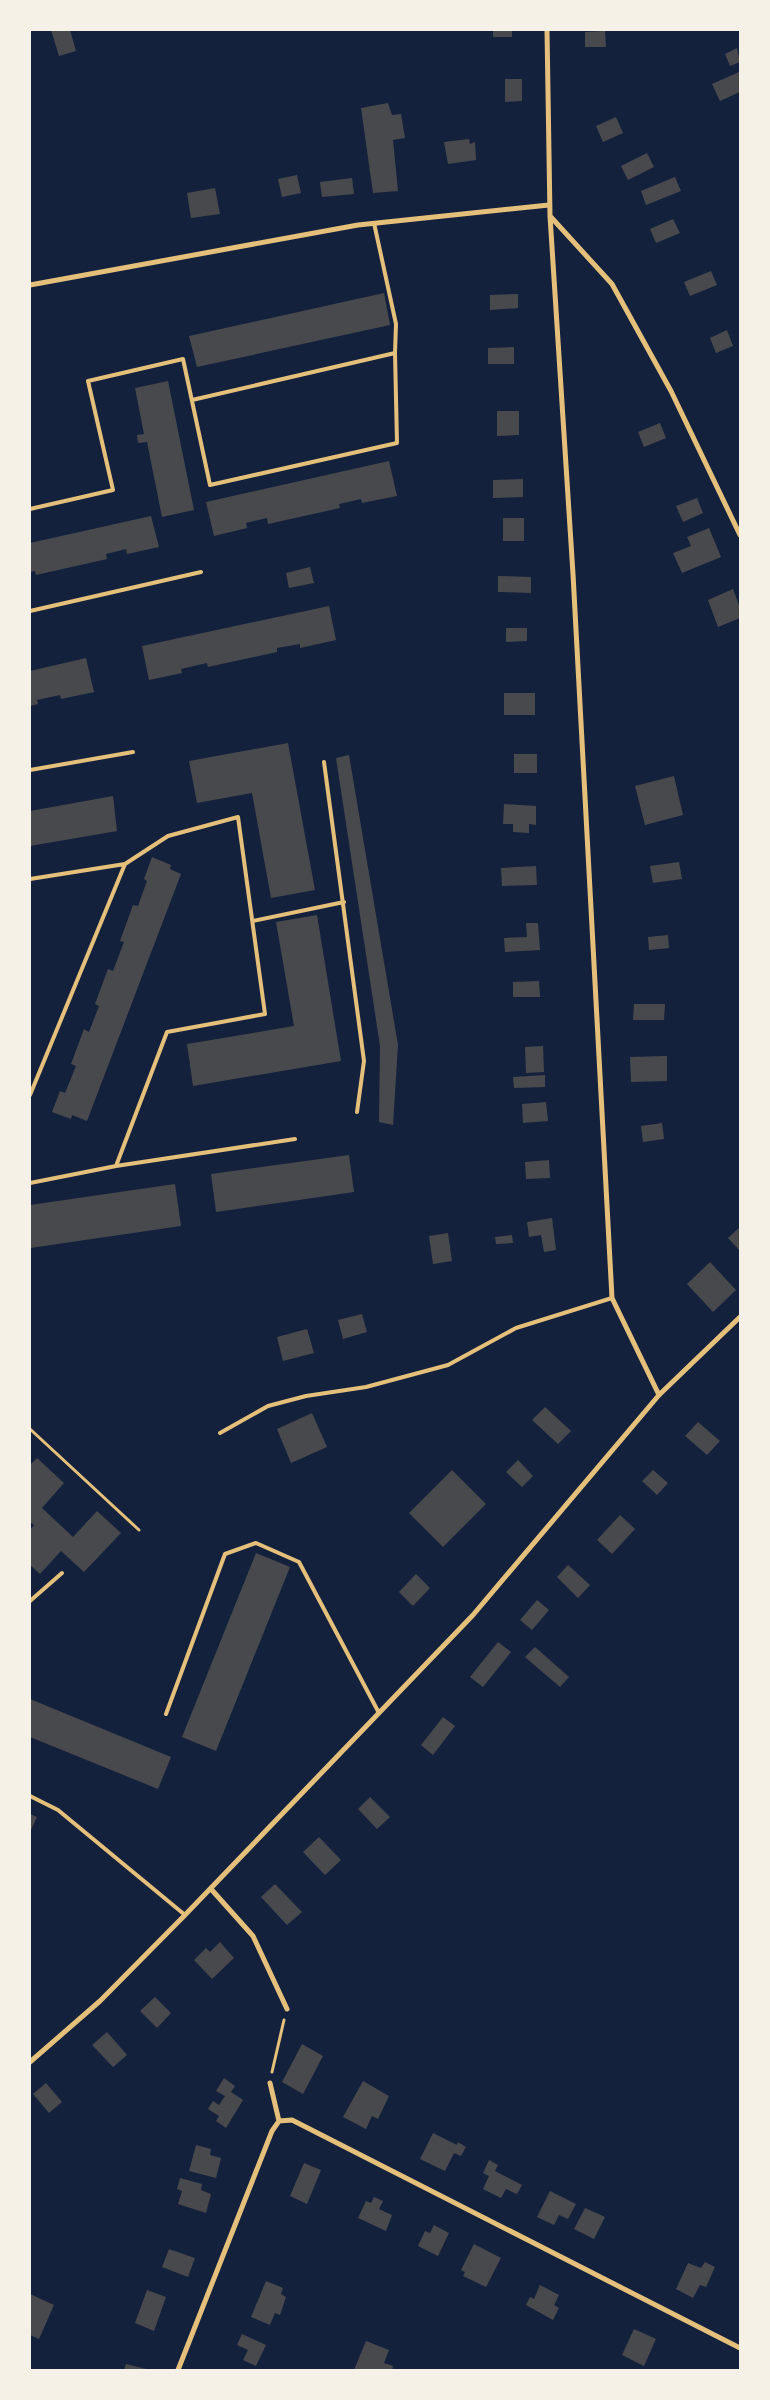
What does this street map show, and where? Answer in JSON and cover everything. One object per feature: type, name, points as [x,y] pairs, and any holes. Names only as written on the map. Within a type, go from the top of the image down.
[{"type":"street","points":[[547,30],[550,216],[573,574],[612,1298],[659,1396]]},
{"type":"street","points":[[30,285],[374,223],[550,205]]},
{"type":"street","points":[[550,216],[612,284],[671,391],[740,535]]},
{"type":"street","points":[[30,2062],[100,2001],[379,1714],[473,1615],[659,1396],[740,1317]]},
{"type":"street","points":[[210,1889],[253,1936],[287,2010]]},
{"type":"street","points":[[270,2083],[279,2121]]},
{"type":"street","points":[[178,2370],[272,2130],[279,2121],[292,2120],[740,2348]]},
{"type":"lane","points":[[30,509],[113,490],[88,381],[183,359],[210,485],[397,443],[396,324],[374,223]]},
{"type":"lane","points":[[192,400],[395,353]]},
{"type":"lane","points":[[30,611],[201,572]]},
{"type":"lane","points":[[30,770],[133,752]]},
{"type":"lane","points":[[324,762],[364,1061],[357,1112]]},
{"type":"lane","points":[[30,879],[125,864],[168,836],[238,816],[265,1014],[167,1032],[116,1166]]},
{"type":"lane","points":[[30,1095],[125,864]]},
{"type":"lane","points":[[253,920],[344,902]]},
{"type":"lane","points":[[30,1183],[116,1166],[295,1139]]},
{"type":"lane","points":[[220,1432],[268,1406],[306,1396],[366,1387],[448,1366],[516,1328],[612,1298]]},
{"type":"lane","points":[[166,1714],[225,1554],[256,1542],[299,1562],[379,1714]]},
{"type":"lane","points":[[30,1601],[62,1573]]},
{"type":"lane","points":[[30,1796],[58,1810],[185,1915]]},
{"type":"path","points":[[30,1429],[139,1530]]},
{"type":"path","points":[[270,2083],[287,2010]]},
{"type":"building","points":[[51,30],[70,30],[76,51],[59,56]]},
{"type":"building","points":[[493,30],[512,30],[512,37],[493,37]]},
{"type":"building","points":[[605,31],[606,47],[585,47],[585,32]]},
{"type":"building","points":[[737,48],[740,62],[730,66],[725,54]]},
{"type":"building","points":[[739,72],[740,92],[720,101],[712,84]]},
{"type":"building","points":[[505,79],[522,79],[522,101],[505,102]]},
{"type":"building","points":[[388,103],[392,115],[401,114],[405,138],[393,140],[398,191],[373,193],[361,108]]},
{"type":"building","points":[[616,117],[623,133],[603,142],[596,126]]},
{"type":"building","points":[[469,139],[470,144],[475,142],[476,160],[448,164],[444,142]]},
{"type":"building","points":[[647,153],[654,167],[628,180],[621,166]]},
{"type":"building","points":[[297,175],[301,193],[282,197],[278,179]]},
{"type":"building","points":[[675,177],[681,191],[646,205],[641,191]]},
{"type":"building","points":[[352,178],[354,194],[322,197],[320,182]]},
{"type":"building","points":[[215,188],[220,214],[191,218],[187,193]]},
{"type":"building","points":[[673,219],[680,233],[656,243],[650,229]]},
{"type":"building","points":[[711,271],[717,285],[690,296],[684,282]]},
{"type":"building","points":[[384,293],[390,325],[197,367],[189,336]]},
{"type":"building","points":[[518,294],[518,308],[490,310],[490,295]]},
{"type":"building","points":[[727,330],[733,346],[716,353],[710,338]]},
{"type":"building","points":[[514,347],[514,364],[488,364],[488,348]]},
{"type":"building","points":[[168,381],[194,510],[162,517],[147,442],[138,443],[137,435],[144,434],[135,388]]},
{"type":"building","points":[[497,411],[519,411],[519,435],[497,436]]},
{"type":"building","points":[[660,423],[666,438],[644,447],[638,432]]},
{"type":"building","points":[[389,461],[397,496],[362,503],[361,499],[339,504],[340,508],[268,524],[267,518],[246,523],[247,528],[214,536],[206,502]]},
{"type":"building","points":[[523,479],[523,497],[493,498],[493,480]]},
{"type":"building","points":[[697,498],[703,513],[683,522],[676,506]]},
{"type":"building","points":[[151,516],[159,547],[127,554],[126,549],[106,554],[107,559],[36,575],[35,571],[30,572],[30,543]]},
{"type":"building","points":[[503,518],[524,518],[524,541],[503,541]]},
{"type":"building","points":[[709,528],[721,557],[682,573],[673,553],[691,546],[687,537]]},
{"type":"building","points":[[310,567],[314,583],[289,588],[286,573]]},
{"type":"building","points":[[498,576],[531,577],[531,593],[498,592]]},
{"type":"building","points":[[733,589],[740,608],[740,618],[718,627],[708,600]]},
{"type":"building","points":[[329,606],[336,640],[300,648],[300,644],[277,648],[277,652],[208,667],[207,663],[181,669],[182,673],[149,680],[142,646]]},
{"type":"building","points":[[506,628],[527,628],[527,641],[506,642]]},
{"type":"building","points":[[86,658],[94,692],[61,699],[60,695],[37,700],[38,704],[30,706],[30,671]]},
{"type":"building","points":[[504,693],[535,693],[535,715],[504,715]]},
{"type":"building","points":[[288,743],[315,890],[271,898],[252,793],[197,803],[189,761]]},
{"type":"building","points":[[514,754],[537,754],[537,773],[514,773]]},
{"type":"building","points":[[349,755],[398,1045],[393,1125],[379,1122],[380,1046],[336,758]]},
{"type":"building","points":[[674,776],[683,815],[645,825],[635,786]]},
{"type":"building","points":[[113,796],[117,831],[30,846],[30,811]]},
{"type":"building","points":[[504,804],[536,806],[536,825],[529,824],[529,833],[513,832],[513,824],[503,824]]},
{"type":"building","points":[[152,857],[171,865],[170,869],[181,874],[87,1121],[72,1115],[71,1119],[52,1112],[60,1091],[65,1093],[76,1066],[71,1064],[84,1029],[89,1032],[99,1006],[95,1004],[108,969],[113,971],[124,942],[120,941],[133,905],[138,906],[147,881],[144,879]]},
{"type":"building","points":[[679,862],[682,879],[653,883],[650,866]]},
{"type":"building","points":[[536,866],[537,885],[502,886],[501,868]]},
{"type":"building","points":[[317,915],[341,1061],[193,1086],[187,1044],[294,1026],[276,922]]},
{"type":"building","points":[[526,923],[538,923],[540,950],[505,952],[504,938],[527,937]]},
{"type":"building","points":[[668,935],[669,948],[649,950],[648,937]]},
{"type":"building","points":[[539,981],[540,997],[513,997],[513,982]]},
{"type":"building","points":[[634,1004],[665,1004],[664,1020],[633,1020]]},
{"type":"building","points":[[543,1046],[544,1072],[526,1073],[525,1047]]},
{"type":"building","points":[[667,1056],[667,1081],[631,1082],[630,1057]]},
{"type":"building","points":[[545,1075],[545,1087],[514,1088],[513,1077]]},
{"type":"building","points":[[546,1102],[548,1121],[523,1123],[522,1104]]},
{"type":"building","points":[[662,1123],[664,1139],[643,1142],[641,1126]]},
{"type":"building","points":[[349,1155],[354,1192],[216,1212],[211,1174]]},
{"type":"building","points":[[549,1160],[550,1178],[526,1179],[525,1162]]},
{"type":"building","points":[[175,1184],[181,1226],[30,1248],[30,1205]]},
{"type":"building","points":[[552,1218],[556,1250],[544,1252],[541,1235],[529,1237],[527,1222]]},
{"type":"building","points":[[740,1227],[740,1251],[728,1238]]},
{"type":"building","points":[[448,1233],[452,1261],[433,1264],[429,1236]]},
{"type":"building","points":[[512,1235],[513,1243],[496,1244],[495,1237]]},
{"type":"building","points":[[710,1262],[736,1290],[713,1312],[687,1284]]},
{"type":"building","points":[[362,1314],[367,1332],[343,1339],[338,1320]]},
{"type":"building","points":[[307,1329],[314,1353],[283,1361],[277,1337]]},
{"type":"building","points":[[545,1407],[571,1431],[558,1444],[532,1420]]},
{"type":"building","points":[[312,1413],[327,1447],[291,1463],[277,1429]]},
{"type":"building","points":[[698,1422],[720,1441],[707,1455],[685,1436]]},
{"type":"building","points":[[37,1458],[64,1483],[42,1508],[73,1537],[97,1511],[121,1533],[84,1572],[61,1551],[40,1574],[30,1565],[30,1530],[34,1525],[30,1522],[30,1465]]},
{"type":"building","points":[[518,1460],[533,1476],[522,1487],[506,1472]]},
{"type":"building","points":[[452,1470],[486,1504],[443,1547],[409,1513]]},
{"type":"building","points":[[653,1470],[668,1483],[657,1495],[642,1481]]},
{"type":"building","points":[[620,1515],[635,1529],[612,1554],[597,1540]]},
{"type":"building","points":[[256,1553],[290,1567],[216,1751],[182,1737]]},
{"type":"building","points":[[568,1565],[590,1585],[578,1598],[557,1577]]},
{"type":"building","points":[[416,1574],[430,1588],[413,1606],[399,1592]]},
{"type":"building","points":[[537,1600],[549,1610],[532,1630],[520,1620]]},
{"type":"building","points":[[498,1642],[511,1652],[483,1687],[470,1677]]},
{"type":"building","points":[[535,1647],[569,1677],[560,1687],[525,1657]]},
{"type":"building","points":[[30,1699],[171,1757],[158,1789],[30,1737]]},
{"type":"building","points":[[443,1717],[455,1726],[433,1755],[421,1745]]},
{"type":"building","points":[[370,1797],[390,1817],[377,1829],[358,1809]]},
{"type":"building","points":[[30,1814],[37,1817],[30,1832]]},
{"type":"building","points":[[319,1837],[341,1860],[325,1875],[303,1852]]},
{"type":"building","points":[[275,1884],[302,1912],[287,1925],[261,1897]]},
{"type":"building","points":[[220,1942],[234,1958],[212,1979],[194,1960],[206,1948],[210,1952]]},
{"type":"building","points":[[155,1997],[171,2013],[157,2028],[140,2011]]},
{"type":"building","points":[[107,2032],[127,2055],[113,2067],[92,2045]]},
{"type":"building","points":[[302,2044],[323,2056],[303,2094],[282,2082]]},
{"type":"building","points":[[224,2078],[235,2086],[231,2092],[243,2100],[226,2128],[216,2121],[219,2116],[208,2109],[213,2101],[219,2105],[225,2096],[216,2091]]},
{"type":"building","points":[[363,2081],[389,2096],[378,2119],[372,2116],[366,2129],[343,2117]]},
{"type":"building","points":[[46,2083],[62,2102],[49,2113],[33,2094]]},
{"type":"building","points":[[433,2133],[457,2145],[458,2142],[466,2147],[461,2156],[454,2153],[445,2171],[420,2159]]},
{"type":"building","points":[[196,2145],[211,2149],[210,2155],[221,2158],[216,2178],[189,2171]]},
{"type":"building","points":[[489,2160],[498,2165],[495,2171],[522,2185],[517,2194],[506,2189],[501,2198],[483,2189],[489,2176],[483,2173]]},
{"type":"building","points":[[304,2163],[321,2170],[307,2204],[290,2196]]},
{"type":"building","points":[[180,2178],[202,2184],[201,2190],[211,2194],[206,2213],[178,2204],[182,2191],[177,2189]]},
{"type":"building","points":[[550,2191],[576,2204],[568,2219],[559,2215],[554,2225],[537,2217]]},
{"type":"building","points":[[374,2197],[383,2201],[379,2209],[392,2215],[386,2231],[358,2218],[366,2201],[371,2203]]},
{"type":"building","points":[[585,2208],[605,2217],[594,2239],[574,2229]]},
{"type":"building","points":[[434,2225],[449,2233],[438,2256],[418,2246],[425,2231],[430,2233]]},
{"type":"building","points":[[474,2244],[501,2258],[486,2287],[463,2276],[465,2272],[461,2270]]},
{"type":"building","points":[[169,2249],[195,2258],[188,2277],[162,2267]]},
{"type":"building","points":[[705,2262],[715,2267],[706,2287],[700,2285],[693,2298],[676,2289],[688,2263],[701,2268]]},
{"type":"building","points":[[266,2281],[283,2288],[281,2294],[286,2297],[280,2315],[275,2313],[270,2325],[251,2317]]},
{"type":"building","points":[[540,2285],[559,2295],[554,2305],[559,2308],[553,2320],[526,2305],[530,2297],[534,2299]]},
{"type":"building","points":[[147,2290],[166,2297],[154,2331],[135,2323]]},
{"type":"building","points":[[30,2294],[54,2305],[39,2339],[30,2335]]},
{"type":"building","points":[[634,2329],[656,2339],[644,2366],[622,2355]]},
{"type":"building","points":[[242,2334],[266,2345],[256,2366],[243,2360],[248,2350],[237,2345]]},
{"type":"building","points":[[366,2341],[389,2350],[384,2363],[393,2366],[392,2370],[354,2370]]},
{"type":"building","points":[[126,2364],[146,2369],[146,2370],[124,2370]]}]
